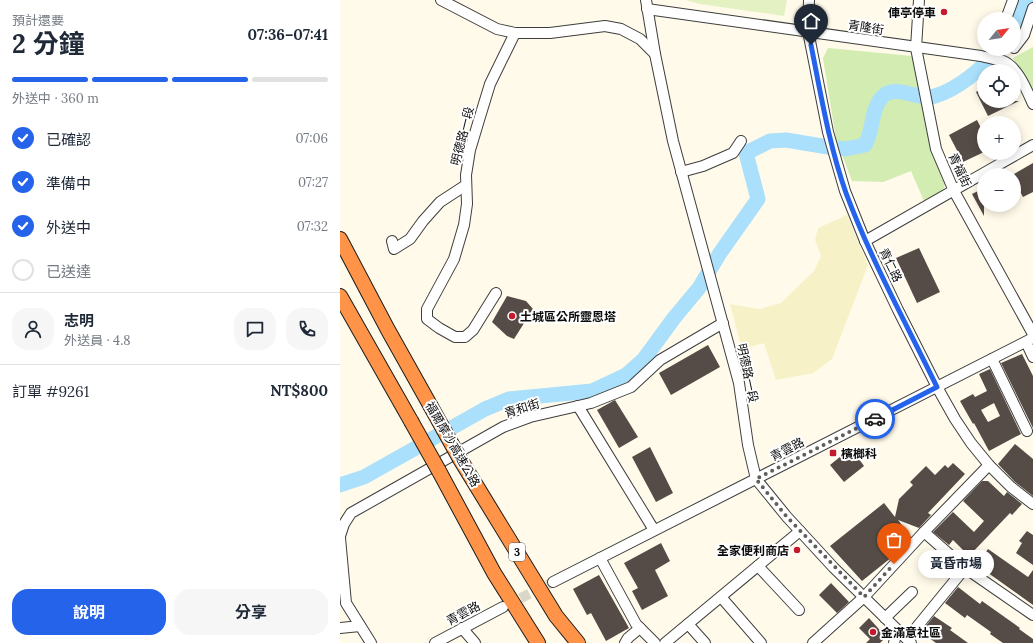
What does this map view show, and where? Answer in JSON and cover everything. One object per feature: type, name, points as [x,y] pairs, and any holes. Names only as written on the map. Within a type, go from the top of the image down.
[{"type":"highway","name":"福爾摩沙高速公路","points":[[340,238],[388,330],[460,458],[556,616],[578,643]]},
{"type":"highway","name":"福爾摩沙高速公路","points":[[340,296],[439,471],[494,573],[538,643]]},
{"type":"street","points":[[441,0],[497,29],[515,33],[550,33],[605,26],[621,30],[640,39],[655,54]]},
{"type":"street","name":"青仁路","points":[[809,0],[808,31],[828,132],[846,191],[865,241],[937,387],[955,419],[971,443],[989,465],[1011,487],[1033,504]]},
{"type":"street","name":"青福街","points":[[918,0],[916,48],[936,149],[954,191],[1033,334]]},
{"type":"street","points":[[1009,12],[1013,0]]},
{"type":"street","name":"明德路一段","points":[[646,4],[673,142],[739,384],[748,446],[756,479],[800,531],[909,641]]},
{"type":"street","name":"青隆街","points":[[646,4],[916,48],[977,53]]},
{"type":"street","points":[[1021,39],[1024,35],[1033,8]]},
{"type":"street","name":"明德路一段","points":[[496,293],[473,330],[465,337],[455,337],[427,319],[427,309],[454,259],[464,225],[467,204],[466,175],[470,150],[490,84],[515,33]]},
{"type":"street","name":"青隆街","points":[[989,56],[1008,64],[1020,76],[1033,104]]},
{"type":"street","points":[[1003,61],[1007,56]]},
{"type":"street","points":[[681,172],[703,166],[733,153],[741,141]]},
{"type":"street","points":[[865,241],[1033,145]]},
{"type":"street","points":[[392,242],[394,249],[410,239],[423,221],[440,202],[466,185]]},
{"type":"street","name":"青和街","points":[[371,643],[346,603],[340,537],[344,524],[351,513],[479,440],[503,428],[530,417],[591,403],[631,387],[660,360],[723,323]]},
{"type":"street","points":[[1029,340],[1033,357]]},
{"type":"street","name":"青雲路","points":[[553,582],[1029,340]]},
{"type":"street","points":[[992,359],[1027,431]]},
{"type":"street","points":[[578,406],[654,530]]},
{"type":"street","points":[[813,643],[864,597],[989,465]]},
{"type":"street","points":[[665,643],[800,531]]},
{"type":"street","points":[[924,532],[965,568],[1033,615]]},
{"type":"street","points":[[600,558],[636,624],[655,643]]},
{"type":"street","points":[[758,566],[799,610]]},
{"type":"street","points":[[909,641],[965,568]]},
{"type":"street","points":[[885,618],[912,592]]},
{"type":"street","points":[[722,597],[761,643]]},
{"type":"street","name":"青雲路","points":[[435,643],[504,607]]},
{"type":"street","points":[[688,624],[705,643]]},
{"type":"street","points":[[340,628],[360,626]]},
{"type":"street","points":[[462,628],[475,643]]},
{"type":"street","points":[[625,643],[628,638],[640,628]]},
{"type":"street","points":[[894,643],[897,630]]},
{"type":"shaded area","points":[[847,215],[868,265],[832,359],[813,373],[776,380],[764,343],[742,349],[730,304],[759,309],[781,303],[814,271],[821,256],[815,240],[818,228]]},
{"type":"green space","points":[[686,0],[787,0],[784,16],[700,4]]},
{"type":"green space","points":[[1033,47],[1033,97],[1021,74],[1021,64],[1016,64],[1013,58],[1021,56],[1021,54]]},
{"type":"green space","points":[[828,48],[912,56],[946,180],[943,191],[924,201],[911,171],[883,182],[852,181],[836,139],[823,58]]},
{"type":"building","points":[[984,108],[1005,108],[988,116]]},
{"type":"building","points":[[977,120],[977,155],[963,162],[949,135]]},
{"type":"building","points":[[1033,163],[1033,192],[1023,197],[1021,193],[1021,170]]},
{"type":"building","points":[[977,192],[977,203],[972,194]]},
{"type":"building","points":[[919,248],[940,292],[917,303],[896,258]]},
{"type":"building","name":"土城區公所靈恩塔","points":[[507,296],[526,301],[533,309],[514,339],[507,336],[492,322]]},
{"type":"building","points":[[708,345],[720,367],[671,395],[659,373]]},
{"type":"building","points":[[1022,354],[1033,376],[1033,428],[1001,363]]},
{"type":"building","points":[[990,369],[1021,434],[989,451],[960,401],[973,394],[975,397],[987,391],[979,374]],"holes":[[[994,403],[1000,416],[988,422],[981,410]]]},
{"type":"building","points":[[615,400],[638,437],[619,448],[597,410]]},
{"type":"building","points":[[1015,444],[1033,459],[1033,496],[1015,482],[998,464]]},
{"type":"building","points":[[650,447],[673,493],[656,502],[632,457]]},
{"type":"building","points":[[851,448],[864,466],[844,482],[830,465]]},
{"type":"building","points":[[953,463],[965,474],[928,513],[931,515],[919,528],[898,520],[911,537],[892,557],[862,581],[830,546],[884,503],[895,517],[899,499],[913,485],[910,482],[926,466],[935,475],[945,465],[948,468]]},
{"type":"building","points":[[982,481],[988,481],[1004,496],[1007,492],[1022,504],[1012,515],[1010,513],[969,556],[953,540],[949,545],[933,532],[953,512],[974,532],[984,521],[963,501]]},
{"type":"building","points":[[1027,531],[1033,535],[1033,565],[1016,553],[1022,543],[1019,541]]},
{"type":"building","points":[[661,543],[670,561],[655,570],[668,596],[642,610],[632,591],[638,588],[624,563]]},
{"type":"building","points":[[988,549],[1028,577],[1033,570],[1033,605],[977,565]]},
{"type":"building","points":[[599,575],[629,628],[606,641],[591,613],[587,615],[573,589]]},
{"type":"building","points":[[831,583],[849,602],[837,613],[819,595]]},
{"type":"building","points":[[958,587],[980,604],[982,601],[1020,628],[1019,629],[1033,639],[1033,643],[1003,643],[990,634],[991,632],[967,615],[965,618],[945,603]]},
{"type":"building","points":[[934,616],[952,628],[950,630],[968,643],[936,643],[921,632]]},
{"type":"building","name":"金滿意社區","points":[[869,618],[886,637],[880,643],[866,643],[870,639],[859,628]]},
{"type":"waterway","points":[[1021,13],[1026,0]]},
{"type":"waterway","points":[[840,148],[845,149],[865,145],[870,133],[878,102],[887,93],[900,92],[928,97],[935,96],[954,88],[971,76],[994,56]]},
{"type":"waterway","points":[[340,485],[364,477],[485,409],[509,399],[592,391],[626,375],[644,359],[674,318],[699,288],[720,253],[758,199],[746,153],[770,141],[786,140],[828,147]]},
{"type":"tunnel","points":[[507,605],[553,582]]},
{"type":"way so far","points":[[875,419],[756,479],[787,517],[834,568],[864,597],[894,564]]},
{"type":"place","name":"俥亭停車","points":[[944,12]]},
{"type":"place","name":"土城區公所靈恩塔","points":[[512,316]]},
{"type":"place","name":"檳榔科","points":[[833,453]]},
{"type":"place","name":"全家便利商店","points":[[797,550]]},
{"type":"place","name":"黃昏市場","points":[[894,564]]},
{"type":"place","name":"金滿意社區","points":[[873,632]]},
{"type":"route","points":[[811,45],[828,132],[846,191],[865,241],[937,387],[875,419]]}]
